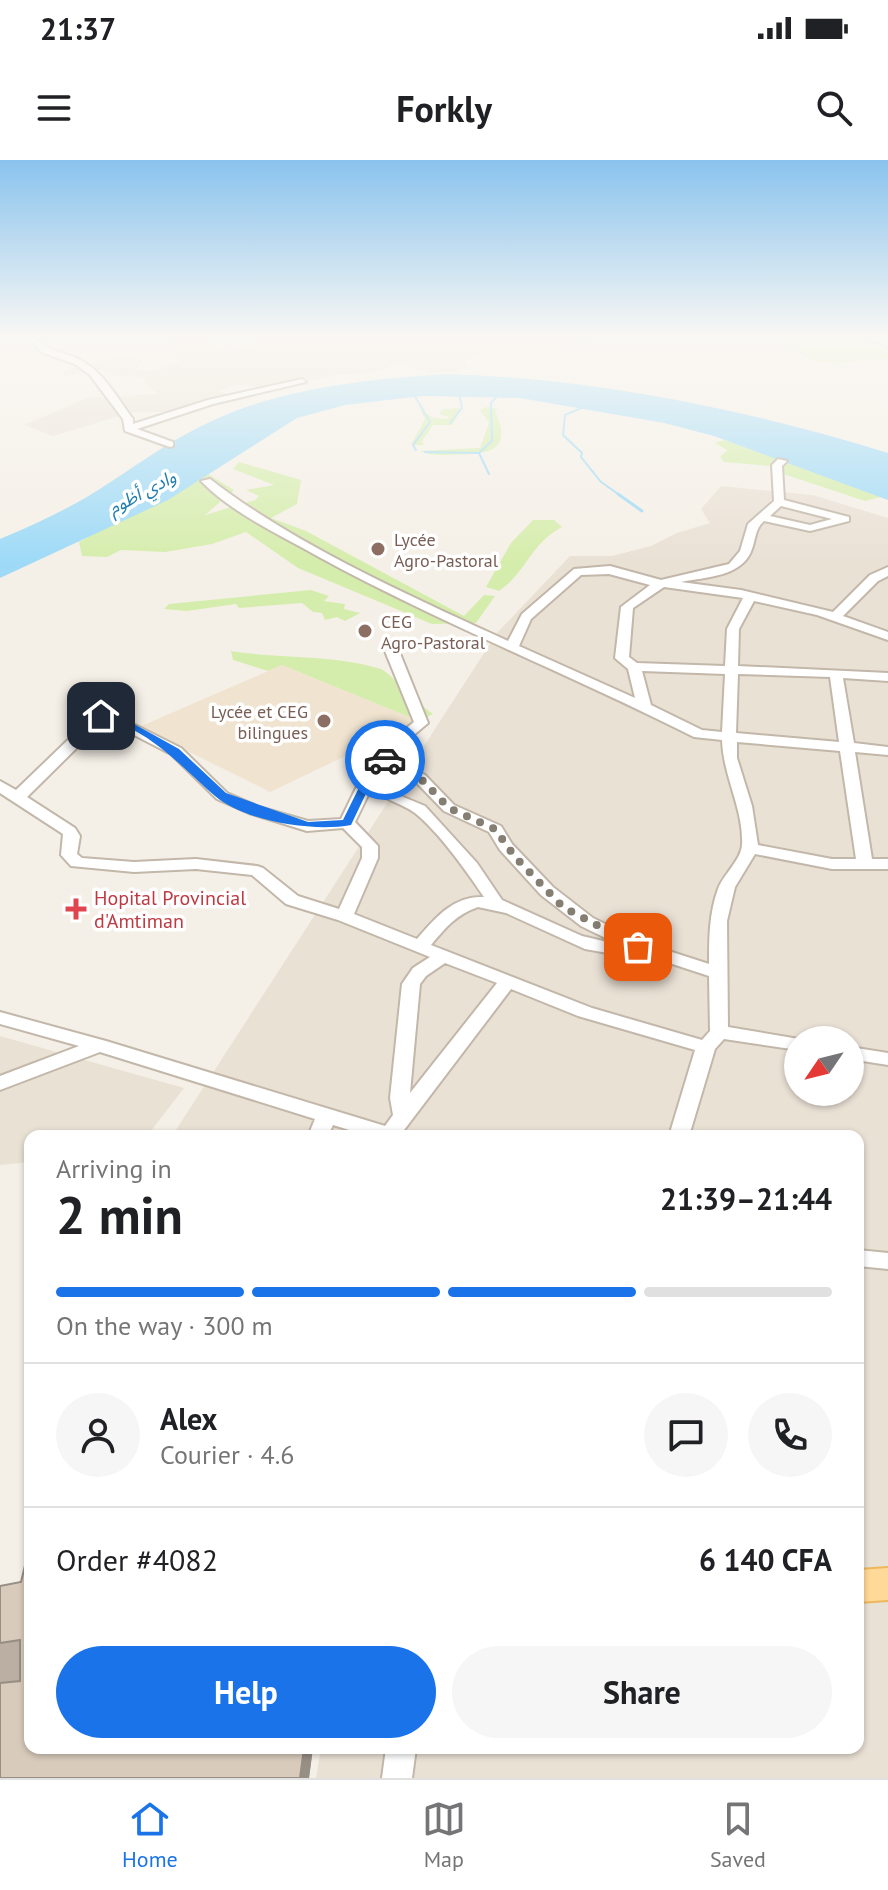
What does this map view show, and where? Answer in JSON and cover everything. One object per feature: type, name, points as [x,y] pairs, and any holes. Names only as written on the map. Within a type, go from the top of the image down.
[{"type":"main road","points":[[864,1586],[888,1584]]},
{"type":"street","points":[[122,412],[128,419],[128,429]]},
{"type":"street","points":[[128,429],[182,412]]},
{"type":"street","points":[[128,429],[170,444]]},
{"type":"street","points":[[779,502],[777,465],[782,461]]},
{"type":"street","points":[[206,481],[251,514],[348,568],[511,649],[645,708],[693,733],[888,751]]},
{"type":"street","points":[[779,502],[752,526],[746,552],[733,567],[662,583],[627,607],[622,658],[634,667],[888,677]]},
{"type":"street","points":[[761,517],[808,528],[845,519],[779,502]]},
{"type":"street","points":[[835,617],[874,578],[888,569],[884,562],[888,560]]},
{"type":"street","points":[[681,1130],[713,1039],[719,973],[718,921],[727,887],[750,848],[744,806],[730,758],[729,669],[733,629],[744,596],[733,567]]},
{"type":"street","points":[[511,649],[526,617],[572,574],[604,570],[744,596],[835,617],[888,636]]},
{"type":"street","points":[[347,823],[366,778],[379,757],[421,723],[392,651]]},
{"type":"street","points":[[634,667],[645,708]]},
{"type":"street","points":[[836,673],[865,864]]},
{"type":"street","points":[[19,796],[101,716],[107,715],[176,751],[222,796],[254,810],[307,826],[347,823],[370,846],[370,858],[344,916]]},
{"type":"street","points":[[379,757],[420,778],[449,808],[495,829],[515,857],[563,907],[612,935],[719,973]]},
{"type":"street","points":[[366,778],[391,797],[420,809],[471,866],[494,900],[577,941],[613,950],[658,953]]},
{"type":"street","points":[[0,786],[69,831],[72,836],[69,855],[77,863],[134,867],[196,864],[236,867],[264,874],[292,900],[344,916],[585,1012],[713,1039],[784,1043]]},
{"type":"street","points":[[750,848],[832,864],[888,864]]},
{"type":"street","points":[[421,946],[440,919],[471,904],[494,900]]},
{"type":"street","points":[[403,1114],[400,1098],[411,984],[419,972],[444,955]]},
{"type":"street","points":[[394,1130],[508,981]]},
{"type":"street","points":[[0,1018],[99,1045],[373,1130]]},
{"type":"street","points":[[0,1083],[99,1045]]},
{"type":"street","points":[[864,1055],[888,1059]]},
{"type":"street","points":[[320,1130],[327,1114]]},
{"type":"street","points":[[864,1259],[888,1261]]},
{"type":"street","points":[[397,1778],[400,1754]]},
{"type":"shaded area","points":[[55,412],[191,412],[133,412],[53,436],[24,425]]},
{"type":"shaded area","points":[[721,486],[813,495],[888,518],[888,1778],[316,1778],[320,1754],[864,1754],[864,1130],[176,1130],[497,633],[570,556],[612,556],[651,546],[677,533],[710,523],[701,509]]},
{"type":"shaded area","points":[[282,665],[419,721],[270,792],[139,727]]},
{"type":"shaded area","points":[[0,1036],[184,1088],[152,1130],[24,1130],[24,1163],[0,1165]]},
{"type":"green space","points":[[421,412],[434,418],[449,417],[439,414],[460,412],[452,425],[433,425],[422,441],[424,445],[411,445],[425,419]]},
{"type":"green space","points":[[481,412],[495,412],[500,427],[501,438],[490,450],[446,455],[420,451],[480,448],[489,423]]},
{"type":"green space","points":[[724,440],[778,459],[769,466],[724,462],[720,457],[727,450],[715,443]]},
{"type":"green space","points":[[239,462],[301,480],[297,504],[271,518],[306,531],[464,616],[484,595],[495,596],[476,623],[432,624],[298,568],[246,532],[212,544],[165,552],[121,550],[107,557],[82,556],[79,542],[208,474],[234,490],[205,515],[255,500],[259,496],[246,490],[274,485],[233,469]]},
{"type":"green space","points":[[789,463],[881,497],[865,501],[780,473],[779,465]]},
{"type":"green space","points":[[533,520],[554,520],[562,527],[542,542],[508,584],[499,591],[486,587],[511,543]]},
{"type":"green space","points":[[311,590],[329,596],[324,601],[345,604],[344,609],[360,613],[345,621],[337,617],[325,620],[322,613],[313,612],[302,603],[239,608],[236,604],[187,611],[164,609],[169,604]]},
{"type":"green space","points":[[231,651],[344,661],[381,669],[433,714],[419,721],[282,665],[268,671],[233,660]]},
{"type":"water","name":"وادي أظوم","points":[[236,412],[321,412],[297,418],[168,500],[0,578],[0,539],[83,499],[173,441]]},
{"type":"water","points":[[598,412],[731,412],[888,453],[888,500],[714,436],[664,423]]},
{"type":"building","points":[[24,1570],[24,1754],[303,1754],[300,1778],[0,1778],[0,1683],[20,1681],[20,1640],[0,1643],[0,1586],[21,1582]]},
{"type":"waterway","points":[[416,450],[413,445],[430,422],[424,412]]},
{"type":"waterway","points":[[450,423],[459,412]]},
{"type":"waterway","points":[[479,453],[492,441],[491,412]]},
{"type":"waterway","points":[[573,412],[565,415],[563,435],[582,453],[581,457],[601,482],[621,496]]},
{"type":"waterway","points":[[425,452],[479,453]]},
{"type":"waterway","points":[[479,453],[489,474]]},
{"type":"waterway","points":[[618,494],[642,511]]},
{"type":"way so far","points":[[385,760],[420,778],[449,808],[495,829],[506,847],[563,907],[638,947]]},
{"type":"place","name":"Lycée Agro-Pastoral","points":[[378,549]]},
{"type":"place","name":"CEG Agro-Pastoral","points":[[365,631]]},
{"type":"place","name":"Lycée et CEG bilingues","points":[[324,721]]},
{"type":"place","name":"Hopital Provincial d'Amtiman","points":[[76,909]]},
{"type":"route","points":[[101,716],[112,717],[176,751],[222,796],[254,810],[307,826],[347,823],[369,772],[379,757],[385,760]]}]
